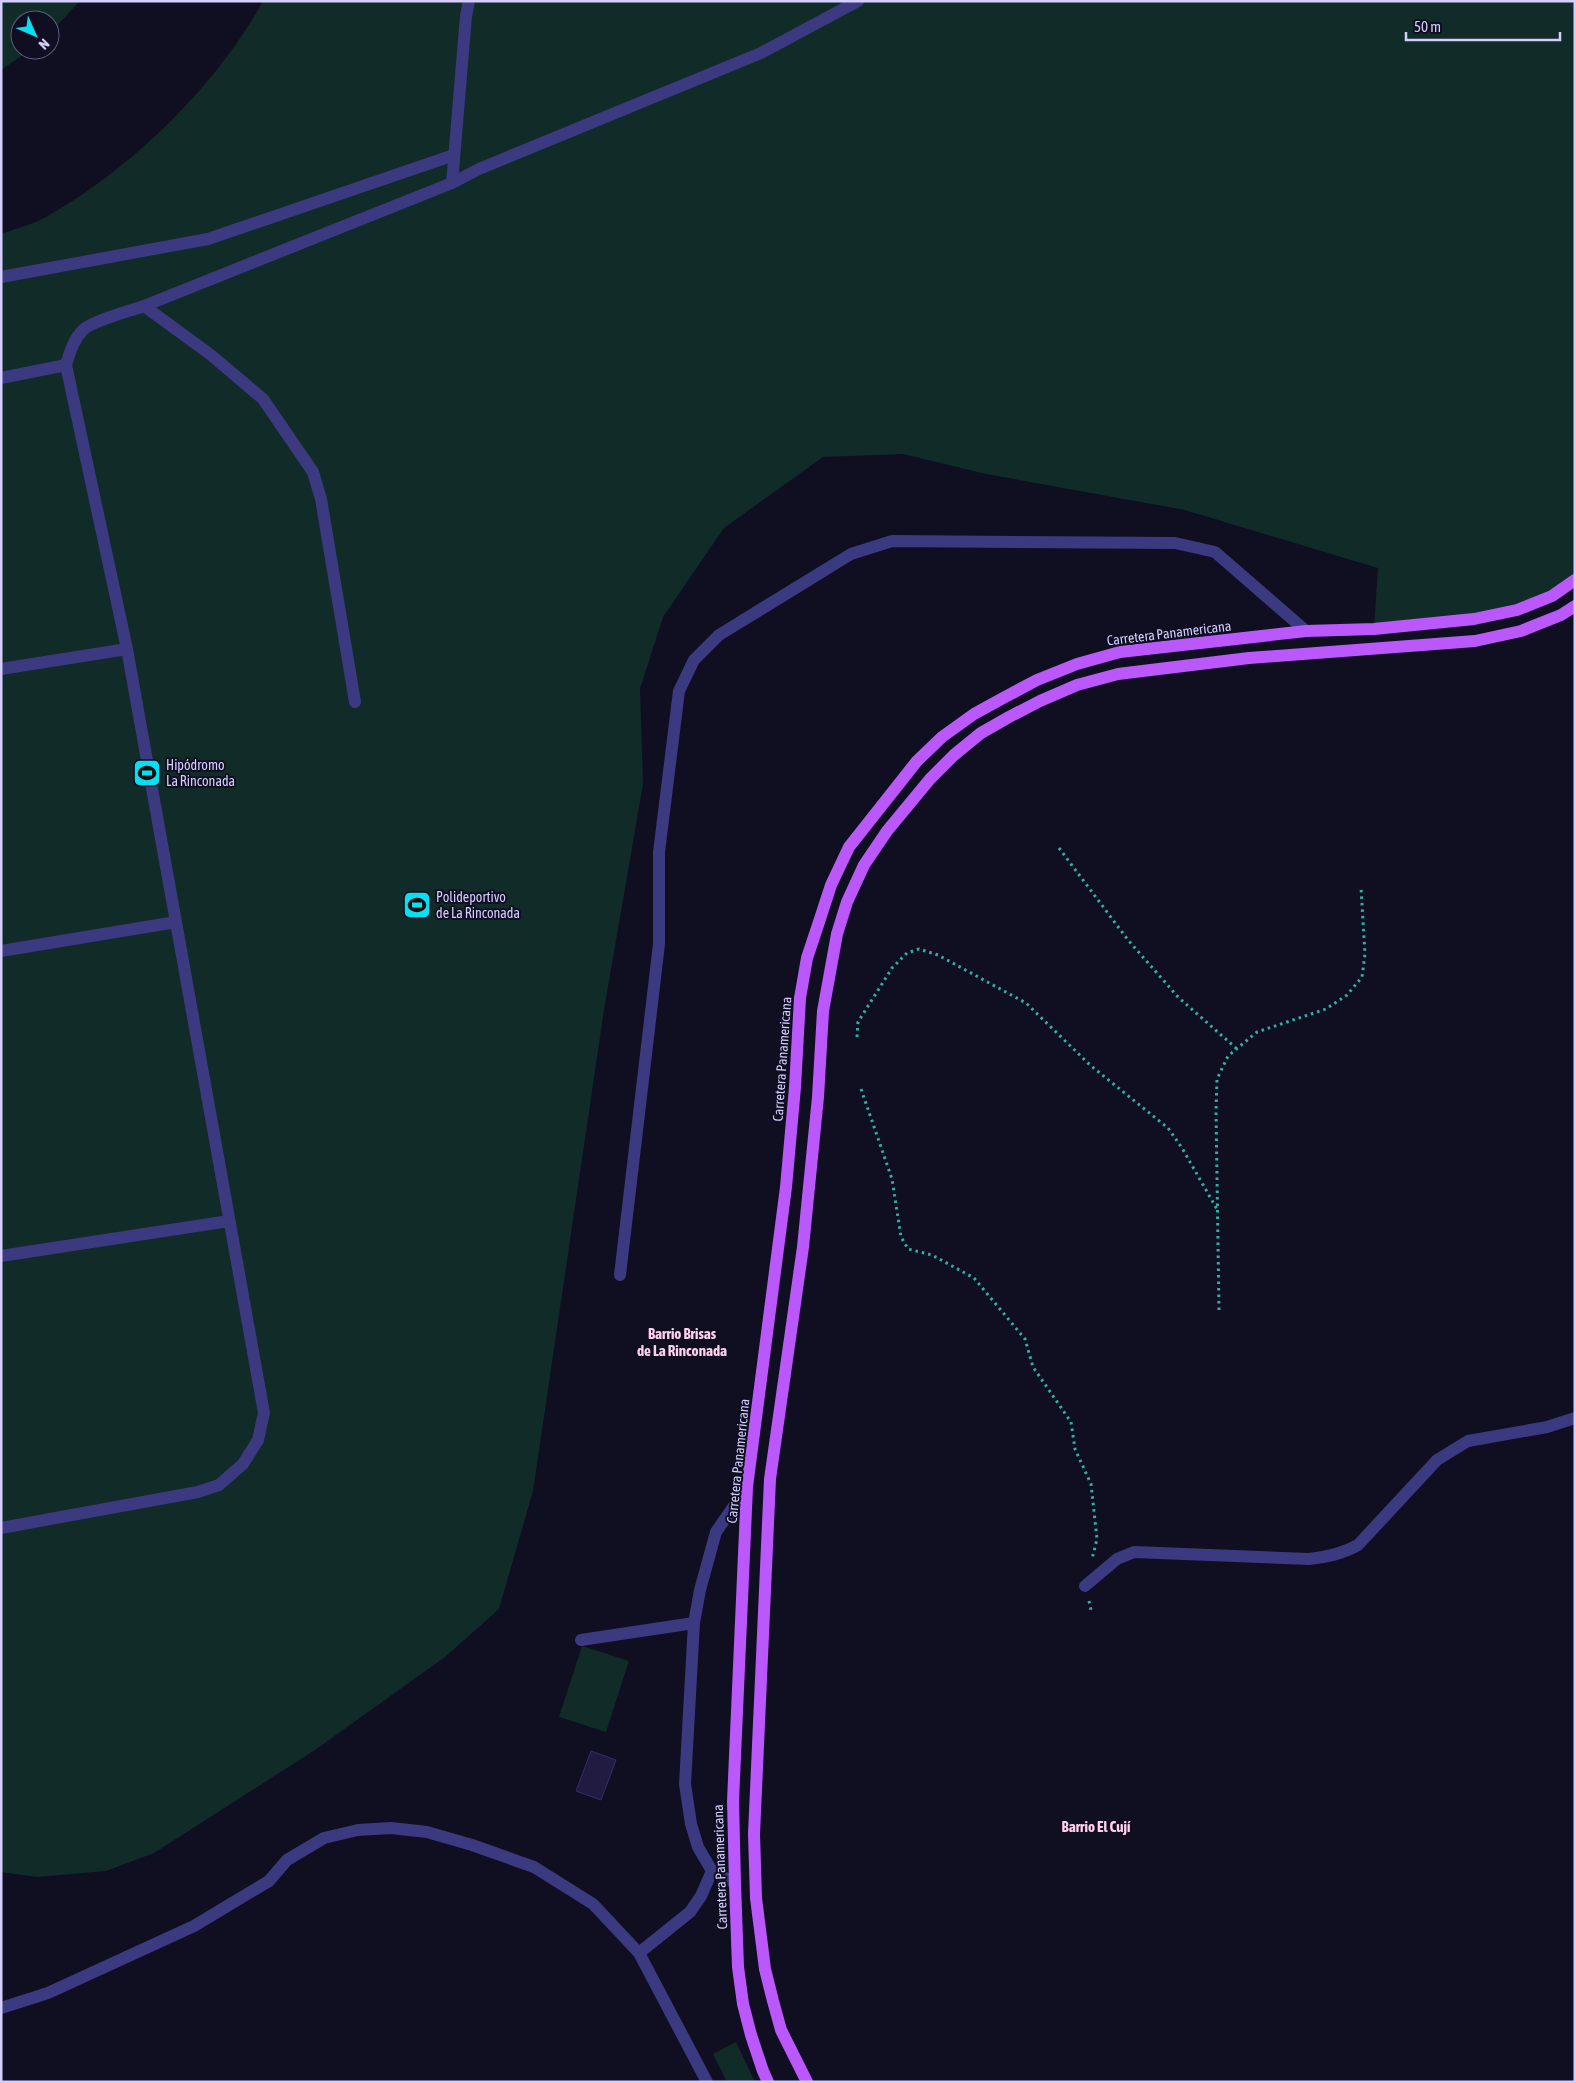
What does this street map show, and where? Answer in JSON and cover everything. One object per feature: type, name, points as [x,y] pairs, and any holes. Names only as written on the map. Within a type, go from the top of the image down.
[{"type":"main road","name":"Carretera Panamericana","points":[[768,2082],[751,2035],[743,2004],[738,1967],[735,1883],[733,1802],[748,1487],[786,1177],[800,998],[807,958],[831,885],[849,847],[917,761],[942,737],[974,714],[1037,680],[1077,664],[1120,652],[1306,631],[1374,629],[1474,619],[1526,606],[1552,596],[1575,580]]},
{"type":"main road","points":[[807,2082],[781,2030],[772,2001],[765,1969],[756,1898],[754,1834],[769,1489],[803,1247],[818,1097],[823,1010],[837,934],[847,902],[864,865],[887,831],[930,779],[954,755],[981,733],[1040,701],[1077,685],[1118,674],[1249,658],[1475,641],[1521,631],[1561,615],[1575,606]]},
{"type":"street","points":[[452,183],[469,1]]},
{"type":"street","points":[[1,1528],[198,1492],[219,1486],[243,1464],[258,1440],[264,1413],[127,648],[66,365],[72,345],[84,329],[452,183],[479,170],[761,53],[858,1]]},
{"type":"street","points":[[1,277],[208,239],[454,155]]},
{"type":"street","points":[[144,306],[210,355],[264,399],[313,472],[322,500],[355,702]]},
{"type":"street","points":[[1,378],[66,365]]},
{"type":"street","points":[[620,1275],[659,944],[659,852],[678,691],[694,660],[719,635],[852,554],[892,541],[1175,543],[1199,548],[1215,552],[1306,631]]},
{"type":"street","points":[[1,669],[127,648]]},
{"type":"street","points":[[1,951],[176,922]]},
{"type":"street","points":[[1,1256],[229,1221]]},
{"type":"street","points":[[1085,1586],[1117,1559],[1134,1552],[1309,1558],[1331,1556],[1346,1552],[1358,1545],[1437,1460],[1450,1450],[1468,1441],[1547,1427],[1575,1418]]},
{"type":"street","points":[[735,1883],[712,1871],[698,1847],[691,1824],[685,1784],[694,1623],[700,1590],[716,1532],[748,1487]]},
{"type":"street","points":[[581,1640],[694,1623]]},
{"type":"street","points":[[1,2008],[48,1993],[194,1926],[269,1881],[287,1860],[324,1838],[358,1830],[391,1828],[427,1832],[534,1866],[593,1904],[639,1953],[707,2082]]},
{"type":"street","points":[[639,1953],[690,1912],[701,1896],[712,1871]]},
{"type":"path","points":[[1059,848],[1128,940],[1153,969],[1178,997],[1237,1049]]},
{"type":"path","points":[[1219,1310],[1217,1079],[1228,1056],[1257,1032],[1326,1009],[1347,995],[1362,977],[1365,954],[1362,888]]},
{"type":"path","points":[[857,1037],[858,1022],[897,963],[907,953],[919,949],[938,955],[1026,1004],[1090,1065],[1168,1128],[1182,1148],[1218,1211]]},
{"type":"path","points":[[861,1089],[892,1179],[901,1237],[908,1249],[932,1255],[974,1278],[1025,1339],[1033,1367],[1071,1422],[1074,1449],[1091,1484],[1097,1539],[1085,1586],[1091,1610]]},
{"type":"green space","points":[[1,1],[80,1],[60,22],[60,10],[10,10],[10,60],[16,60],[1,70]]},
{"type":"green space","name":"Polideportivo de La Rinconada","points":[[263,1],[1575,1],[1575,580],[1517,610],[1374,629],[1378,568],[1185,510],[986,474],[903,454],[823,457],[724,528],[663,617],[640,689],[643,784],[604,1010],[533,1491],[499,1609],[445,1657],[315,1750],[154,1853],[106,1871],[37,1877],[1,1872],[1,234],[44,218],[76,199],[138,151],[168,124],[221,65],[244,33]]},
{"type":"green space","points":[[582,1646],[629,1661],[606,1732],[559,1717]]},
{"type":"green space","points":[[736,2042],[755,2082],[727,2082],[713,2054]]},
{"type":"building","points":[[591,1751],[616,1760],[601,1800],[576,1791]]},
{"type":"place","name":"Hipódromo La Rinconada","points":[[147,773]]},
{"type":"place","name":"Polideportivo de La Rinconada","points":[[417,905]]},
{"type":"district","name":"Barrio Brisas de La Rinconada","points":[[682,1342]]},
{"type":"district","name":"Barrio El Cují","points":[[1096,1826]]}]
